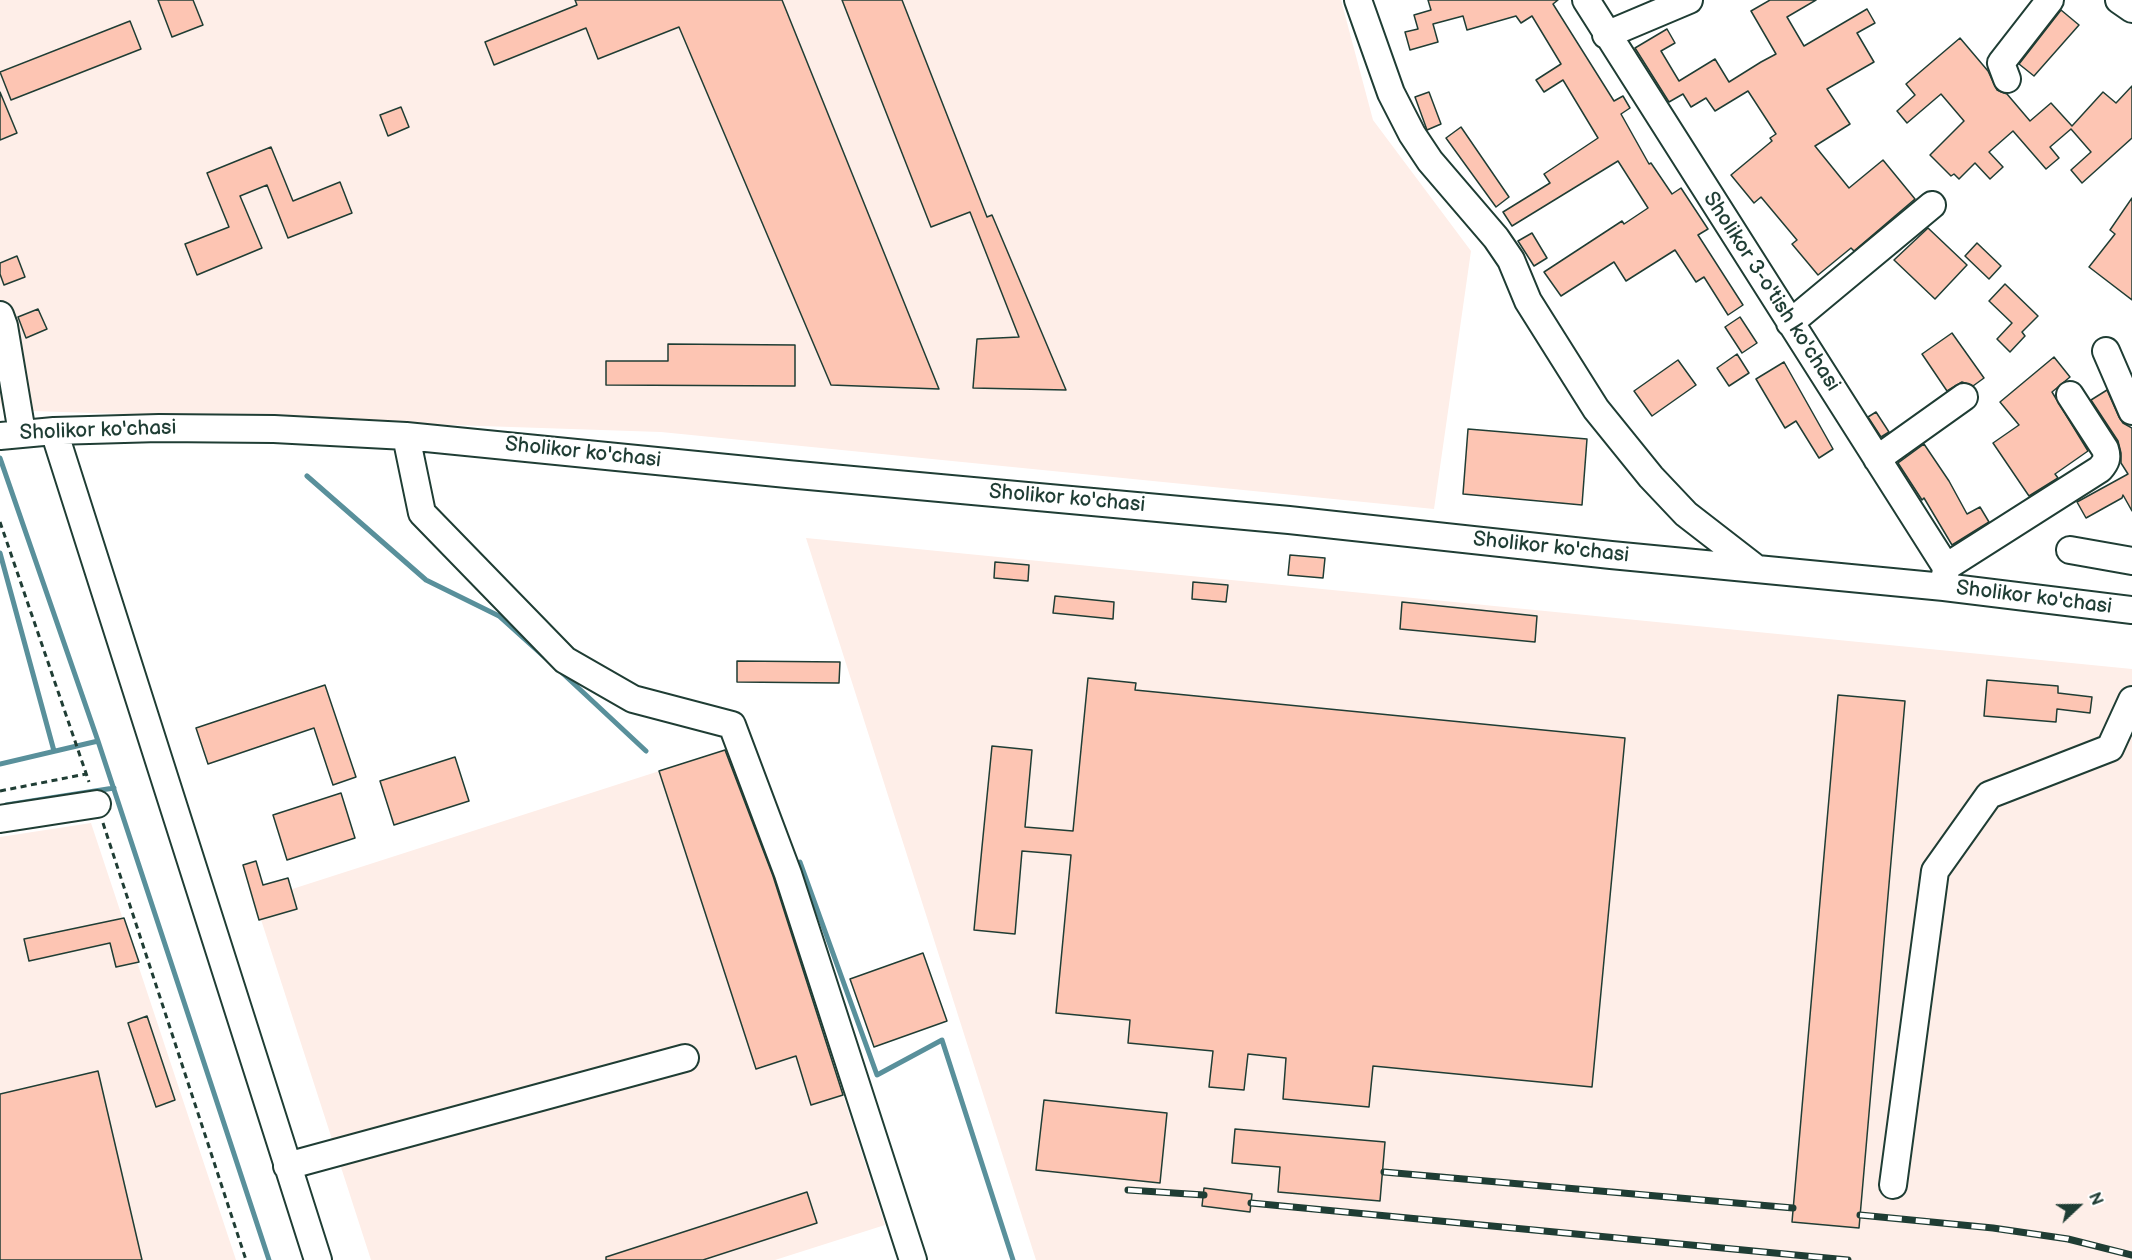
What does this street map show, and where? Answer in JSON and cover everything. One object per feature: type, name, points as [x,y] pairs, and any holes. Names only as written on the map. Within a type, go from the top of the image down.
[{"type":"street","points":[[1358,0],[1391,93],[1412,134],[1430,161],[1496,238],[1511,260],[1528,301],[1596,410],[1651,477],[1686,514],[1757,569]]},
{"type":"street","name":"Sholikor 3-o'tish ko'chasi","points":[[1586,0],[1606,35],[1877,459],[1945,577]]},
{"type":"street","points":[[1606,35],[1689,0]]},
{"type":"street","points":[[2007,79],[2001,63],[2050,0]]},
{"type":"street","points":[[1791,323],[1932,205]]},
{"type":"street","points":[[0,315],[4,326],[8,435]]},
{"type":"street","points":[[2106,351],[2132,411]]},
{"type":"street","points":[[1945,577],[2100,469],[2105,463],[2107,456],[2105,449],[2070,395]]},
{"type":"street","points":[[1877,459],[1964,397]]},
{"type":"street","name":"Sholikor ko'chasi","points":[[8,435],[54,431],[159,428],[274,429],[406,436],[1289,520],[1757,569],[1945,577],[2132,610]]},
{"type":"street","points":[[54,431],[318,1260]]},
{"type":"street","points":[[406,436],[423,513],[565,660],[633,699],[732,724],[788,874],[913,1260]]},
{"type":"street","points":[[2070,550],[2132,561]]},
{"type":"street","points":[[1893,1185],[1935,871],[1989,795],[2110,748],[2132,700]]},
{"type":"street","points":[[0,819],[97,804]]},
{"type":"street","points":[[287,1166],[685,1059]]},
{"type":"path","points":[[0,522],[86,774],[0,790]]},
{"type":"path","points":[[97,804],[246,1260]]},
{"type":"shaded area","points":[[0,0],[1341,0],[1373,120],[1471,251],[1434,509],[661,432],[3,410],[0,402]]},
{"type":"shaded area","points":[[806,538],[2132,669],[2132,1260],[1036,1260]]},
{"type":"shaded area","points":[[731,748],[885,1225],[775,1260],[371,1260],[255,901]]},
{"type":"shaded area","points":[[91,823],[236,1260],[0,1260],[0,837]]},
{"type":"building","points":[[158,0],[193,0],[203,25],[172,37]]},
{"type":"building","points":[[575,0],[782,0],[939,389],[831,385],[679,27],[598,59],[586,28],[494,65],[485,42],[577,5]]},
{"type":"building","points":[[842,0],[902,0],[987,217],[992,215],[1066,390],[973,388],[977,339],[1019,337],[970,212],[931,227]]},
{"type":"building","points":[[1428,0],[1558,0],[1553,4],[1614,101],[1623,96],[1630,108],[1621,114],[1649,164],[1651,163],[1672,194],[1681,188],[1708,229],[1698,235],[1743,305],[1728,315],[1704,277],[1696,282],[1675,250],[1626,281],[1614,262],[1561,296],[1544,272],[1622,221],[1624,224],[1648,208],[1618,161],[1512,226],[1503,212],[1550,183],[1544,174],[1598,138],[1563,80],[1544,92],[1536,80],[1561,64],[1532,16],[1521,23],[1516,16],[1467,30],[1463,16],[1433,24],[1438,42],[1410,50],[1405,32],[1418,29],[1414,15],[1431,10]]},
{"type":"building","points":[[1770,0],[1816,0],[1787,17],[1804,46],[1867,9],[1875,23],[1857,33],[1874,62],[1827,89],[1850,124],[1815,146],[1849,188],[1883,160],[1915,199],[1854,251],[1851,248],[1818,275],[1792,244],[1797,240],[1761,197],[1754,203],[1731,175],[1772,141],[1770,138],[1776,134],[1748,91],[1715,111],[1706,98],[1691,107],[1683,94],[1669,102],[1635,48],[1667,29],[1675,43],[1661,51],[1679,81],[1715,59],[1729,82],[1776,54],[1751,11]]},
{"type":"building","points":[[2061,10],[2079,25],[2034,76],[2019,64]]},
{"type":"building","points":[[130,21],[141,49],[11,100],[0,72]]},
{"type":"building","points":[[1960,38],[1988,71],[1997,90],[2007,94],[2030,121],[2051,103],[2072,126],[2103,92],[2116,103],[2132,86],[2132,138],[2082,183],[2071,170],[2091,152],[2071,129],[2050,147],[2059,158],[2046,169],[2013,131],[1989,152],[2003,167],[1990,179],[1975,163],[1959,179],[1954,174],[1951,176],[1930,155],[1964,121],[1941,94],[1907,123],[1897,111],[1915,95],[1906,84]]},
{"type":"building","points":[[0,92],[17,133],[0,140]]},
{"type":"building","points":[[1429,92],[1441,124],[1427,130],[1415,97]]},
{"type":"building","points":[[401,107],[409,127],[388,136],[380,115]]},
{"type":"building","points":[[1461,127],[1509,197],[1496,207],[1446,138]]},
{"type":"building","points":[[271,147],[293,201],[340,182],[352,213],[288,238],[267,185],[240,196],[262,248],[197,275],[185,244],[229,227],[207,173]]},
{"type":"building","points":[[2132,198],[2132,300],[2089,267],[2115,234],[2110,230]]},
{"type":"building","points":[[1928,228],[1967,265],[1935,299],[1894,260]]},
{"type":"building","points":[[1532,233],[1547,258],[1534,266],[1518,241]]},
{"type":"building","points":[[1977,243],[2001,266],[1989,279],[1965,256]]},
{"type":"building","points":[[17,256],[25,277],[4,285],[0,274],[0,263]]},
{"type":"building","points":[[2005,284],[2038,316],[2022,332],[2025,336],[2010,352],[1997,339],[2012,323],[1989,301]]},
{"type":"building","points":[[38,309],[47,329],[26,338],[18,317]]},
{"type":"building","points":[[1740,317],[1757,343],[1742,353],[1725,327]]},
{"type":"building","points":[[1952,333],[1984,378],[1973,386],[1962,382],[1947,391],[1922,354]]},
{"type":"building","points":[[668,344],[795,345],[795,386],[606,385],[606,361],[668,361]]},
{"type":"building","points":[[1737,354],[1749,373],[1729,386],[1717,368]]},
{"type":"building","points":[[2054,357],[2070,377],[2052,392],[2088,451],[2055,474],[2058,478],[2029,496],[1993,443],[2019,425],[2000,402]]},
{"type":"building","points":[[1678,360],[1696,385],[1652,416],[1634,391]]},
{"type":"building","points":[[1784,362],[1833,449],[1819,458],[1796,421],[1785,428],[1756,379]]},
{"type":"building","points":[[2107,390],[2119,417],[2123,423],[2132,428],[2132,511],[2123,495],[2122,498],[2086,518],[2077,502],[2128,474],[2121,463],[2118,441],[2091,400]]},
{"type":"building","points":[[1876,412],[1889,432],[1881,437],[1868,417]]},
{"type":"building","points":[[1468,429],[1587,439],[1582,505],[1463,494]]},
{"type":"building","points":[[1924,444],[1949,481],[1967,514],[1980,507],[1989,522],[1952,545],[1924,498],[1922,500],[1898,463]]},
{"type":"building","points":[[1290,555],[1325,558],[1323,578],[1288,575]]},
{"type":"building","points":[[995,562],[1029,565],[1028,581],[994,578]]},
{"type":"building","points":[[1193,582],[1228,585],[1226,602],[1192,599]]},
{"type":"building","points":[[1055,596],[1114,602],[1113,619],[1053,613]]},
{"type":"building","points":[[1402,602],[1537,616],[1535,642],[1400,629]]},
{"type":"building","points":[[737,661],[840,662],[839,683],[737,682]]},
{"type":"building","points":[[1088,678],[1136,683],[1135,690],[1625,738],[1592,1087],[1373,1066],[1369,1107],[1283,1099],[1286,1058],[1248,1054],[1244,1090],[1209,1087],[1213,1051],[1128,1043],[1130,1020],[1056,1013],[1071,855],[1022,851],[1015,934],[974,930],[992,746],[1032,750],[1025,827],[1073,831]]},
{"type":"building","points":[[1987,680],[2058,686],[2058,693],[2092,697],[2090,713],[2057,709],[2056,722],[1984,716]]},
{"type":"building","points":[[325,685],[356,777],[333,785],[314,728],[208,764],[196,728]]},
{"type":"building","points":[[1838,695],[1905,701],[1859,1228],[1792,1222]]},
{"type":"building","points":[[725,750],[773,876],[843,1095],[811,1105],[796,1056],[756,1069],[659,771]]},
{"type":"building","points":[[455,757],[469,801],[394,825],[380,781]]},
{"type":"building","points":[[341,793],[355,838],[287,860],[273,815]]},
{"type":"building","points":[[256,861],[263,885],[288,878],[297,909],[259,920],[243,865]]},
{"type":"building","points":[[124,918],[139,962],[116,967],[110,943],[29,961],[24,939]]},
{"type":"building","points":[[923,953],[947,1021],[874,1047],[850,979]]},
{"type":"building","points":[[147,1016],[175,1100],[156,1107],[128,1023]]},
{"type":"building","points":[[98,1071],[142,1260],[0,1260],[0,1094]]},
{"type":"building","points":[[1044,1100],[1167,1113],[1160,1183],[1036,1170]]},
{"type":"building","points":[[1235,1129],[1385,1142],[1380,1201],[1278,1192],[1280,1167],[1232,1163]]},
{"type":"building","points":[[1204,1188],[1252,1194],[1250,1212],[1202,1206]]},
{"type":"building","points":[[807,1192],[817,1223],[703,1260],[606,1260],[606,1257]]},
{"type":"waterway","points":[[0,458],[98,741],[269,1260]]},
{"type":"waterway","points":[[307,476],[426,580],[499,616],[550,662]]},
{"type":"waterway","points":[[0,553],[54,751]]},
{"type":"waterway","points":[[557,668],[646,751]]},
{"type":"waterway","points":[[0,764],[98,741]]},
{"type":"waterway","points":[[6,805],[114,788]]},
{"type":"waterway","points":[[800,862],[877,1075],[942,1040],[1013,1260]]},
{"type":"railway","points":[[1384,1172],[1793,1208]]},
{"type":"railway","points":[[1128,1190],[1204,1195]]},
{"type":"railway","points":[[1251,1203],[1848,1260]]},
{"type":"railway","points":[[1860,1215],[1993,1228],[2068,1239],[2132,1255]]}]
